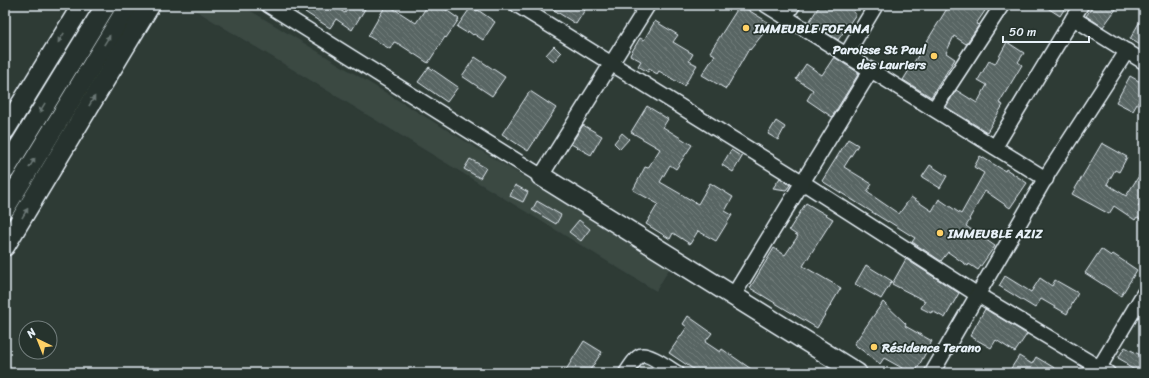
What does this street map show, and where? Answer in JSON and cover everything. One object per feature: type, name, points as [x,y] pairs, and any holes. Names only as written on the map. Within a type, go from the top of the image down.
[{"type":"main road","points":[[5,130],[82,5]]},
{"type":"main road","points":[[5,170],[106,5]]},
{"type":"main road","points":[[5,208],[129,5]]},
{"type":"main road","points":[[5,246],[150,5]]},
{"type":"main road","points":[[541,176],[857,373]]},
{"type":"street","points":[[268,5],[541,176],[648,5]]},
{"type":"street","points":[[517,5],[802,182],[978,294],[1104,370],[1144,293]]},
{"type":"street","points":[[766,5],[1046,179]]},
{"type":"street","points":[[785,17],[793,5]]},
{"type":"street","points":[[846,55],[876,5]]},
{"type":"street","points":[[934,109],[1002,5]]},
{"type":"street","points":[[995,147],[1080,5]]},
{"type":"street","points":[[1073,18],[1144,62]]},
{"type":"street","points":[[932,373],[1046,179],[1127,51]]},
{"type":"street","points":[[733,296],[871,70]]},
{"type":"street","points":[[626,373],[636,359],[642,355],[652,358],[677,373]]},
{"type":"shaded area","points":[[187,5],[241,5],[671,266],[656,291]]},
{"type":"shaded area","points":[[643,362],[661,373],[637,373]]},
{"type":"building","points":[[294,5],[332,5],[345,13],[350,5],[359,5],[365,9],[352,30],[336,19],[330,28]]},
{"type":"building","points":[[386,5],[416,23],[428,5],[439,5],[459,19],[428,63],[399,44],[394,42],[390,49],[368,36]]},
{"type":"building","points":[[546,5],[588,5],[576,24]]},
{"type":"building","points":[[740,5],[771,24],[750,50],[749,49],[726,89],[702,75],[715,55],[710,52]]},
{"type":"building","points":[[820,5],[857,5],[853,12],[856,14],[838,40],[809,22]]},
{"type":"building","name":"Paroisse St Paul des Lauriers","points":[[953,5],[989,5],[976,24],[979,25],[966,44],[954,36],[946,53],[955,59],[931,97],[903,80],[948,7],[950,9]]},
{"type":"building","points":[[1043,5],[1067,5],[1060,16]]},
{"type":"building","points":[[1094,5],[1119,5],[1103,27],[1086,16]]},
{"type":"building","points":[[471,7],[495,22],[483,40],[468,31],[467,33],[457,27]]},
{"type":"building","points":[[1144,14],[1144,47],[1130,39]]},
{"type":"building","points":[[655,21],[678,35],[673,42],[693,54],[689,61],[697,65],[684,86],[659,71],[657,74],[649,69],[648,72],[638,66],[641,61],[630,55],[640,38],[644,40]]},
{"type":"building","points":[[1007,42],[1024,53],[1018,62],[1022,65],[999,103],[1003,105],[987,132],[946,107],[956,90],[977,103],[987,85],[978,80],[989,61],[995,64]]},
{"type":"building","points":[[554,46],[561,53],[554,61],[546,55]]},
{"type":"building","points":[[475,57],[505,77],[492,96],[462,76]]},
{"type":"building","points":[[834,57],[859,73],[832,117],[807,100],[813,90],[796,79],[806,64],[822,75]]},
{"type":"building","points":[[429,67],[458,87],[447,102],[418,82]]},
{"type":"building","points":[[1130,76],[1144,84],[1144,92],[1133,111],[1116,102]]},
{"type":"building","points":[[530,91],[556,108],[528,151],[502,134]]},
{"type":"building","points":[[647,106],[668,119],[663,127],[692,145],[676,169],[670,165],[660,182],[698,204],[710,183],[733,197],[725,211],[732,215],[716,241],[698,231],[690,244],[673,233],[670,239],[646,224],[658,204],[633,190],[645,167],[648,168],[660,149],[631,132]]},
{"type":"building","points":[[776,121],[785,127],[778,140],[768,134]]},
{"type":"building","points":[[583,125],[602,136],[591,155],[571,144]]},
{"type":"building","points":[[622,133],[629,139],[620,149],[614,143]]},
{"type":"building","points":[[848,139],[858,145],[844,167],[872,184],[867,192],[899,214],[911,197],[932,211],[939,199],[961,214],[984,173],[974,167],[980,156],[1005,171],[1006,169],[1027,183],[1010,208],[985,191],[969,219],[970,220],[966,226],[995,246],[978,270],[969,264],[968,266],[948,252],[941,261],[912,242],[915,238],[822,181]]},
{"type":"building","points":[[1102,143],[1127,157],[1119,172],[1115,170],[1107,184],[1126,196],[1144,168],[1144,197],[1138,206],[1144,209],[1144,221],[1137,217],[1135,220],[1114,206],[1109,214],[1072,194]]},
{"type":"building","points":[[731,150],[742,157],[733,172],[722,165]]},
{"type":"building","points":[[470,159],[486,168],[480,178],[464,169]]},
{"type":"building","points":[[930,165],[947,176],[940,188],[922,177]]},
{"type":"building","points":[[780,178],[790,185],[786,190],[773,188]]},
{"type":"building","points":[[515,185],[528,192],[523,202],[510,196]]},
{"type":"building","points":[[537,201],[561,215],[556,224],[532,210]]},
{"type":"building","points":[[806,203],[833,219],[803,266],[841,288],[817,328],[750,288],[774,248],[785,255],[798,236],[789,230]]},
{"type":"building","points":[[579,220],[590,229],[581,241],[569,232]]},
{"type":"building","points":[[1101,249],[1111,256],[1113,254],[1137,270],[1121,296],[1085,273]]},
{"type":"building","points":[[906,259],[959,293],[945,318],[932,311],[931,313],[921,308],[925,301],[892,284]]},
{"type":"building","points":[[866,265],[892,281],[881,299],[855,284]]},
{"type":"building","points":[[1005,276],[1031,292],[1040,278],[1052,286],[1055,280],[1078,293],[1067,314],[1041,299],[1035,308],[999,286]]},
{"type":"building","points":[[883,302],[906,324],[905,326],[932,341],[915,373],[911,373],[884,358],[880,364],[854,344]]},
{"type":"building","points":[[985,309],[1027,334],[1015,352],[996,340],[991,348],[970,336]]},
{"type":"building","points":[[688,316],[712,333],[705,342],[720,352],[722,349],[757,373],[699,373],[669,353],[687,327],[683,324]]},
{"type":"building","points":[[584,341],[602,352],[588,373],[564,373]]},
{"type":"building","points":[[1125,347],[1144,357],[1144,362],[1138,372],[1118,358]]},
{"type":"building","points":[[1019,356],[1032,364],[1036,357],[1063,373],[1008,373]]},
{"type":"place","name":"IMMEUBLE FOFANA","points":[[746,28]]},
{"type":"place","name":"Paroisse St Paul des Lauriers","points":[[934,56]]},
{"type":"place","name":"IMMEUBLE AZIZ","points":[[940,233]]},
{"type":"place","name":"Résidence Terano","points":[[874,347]]}]
